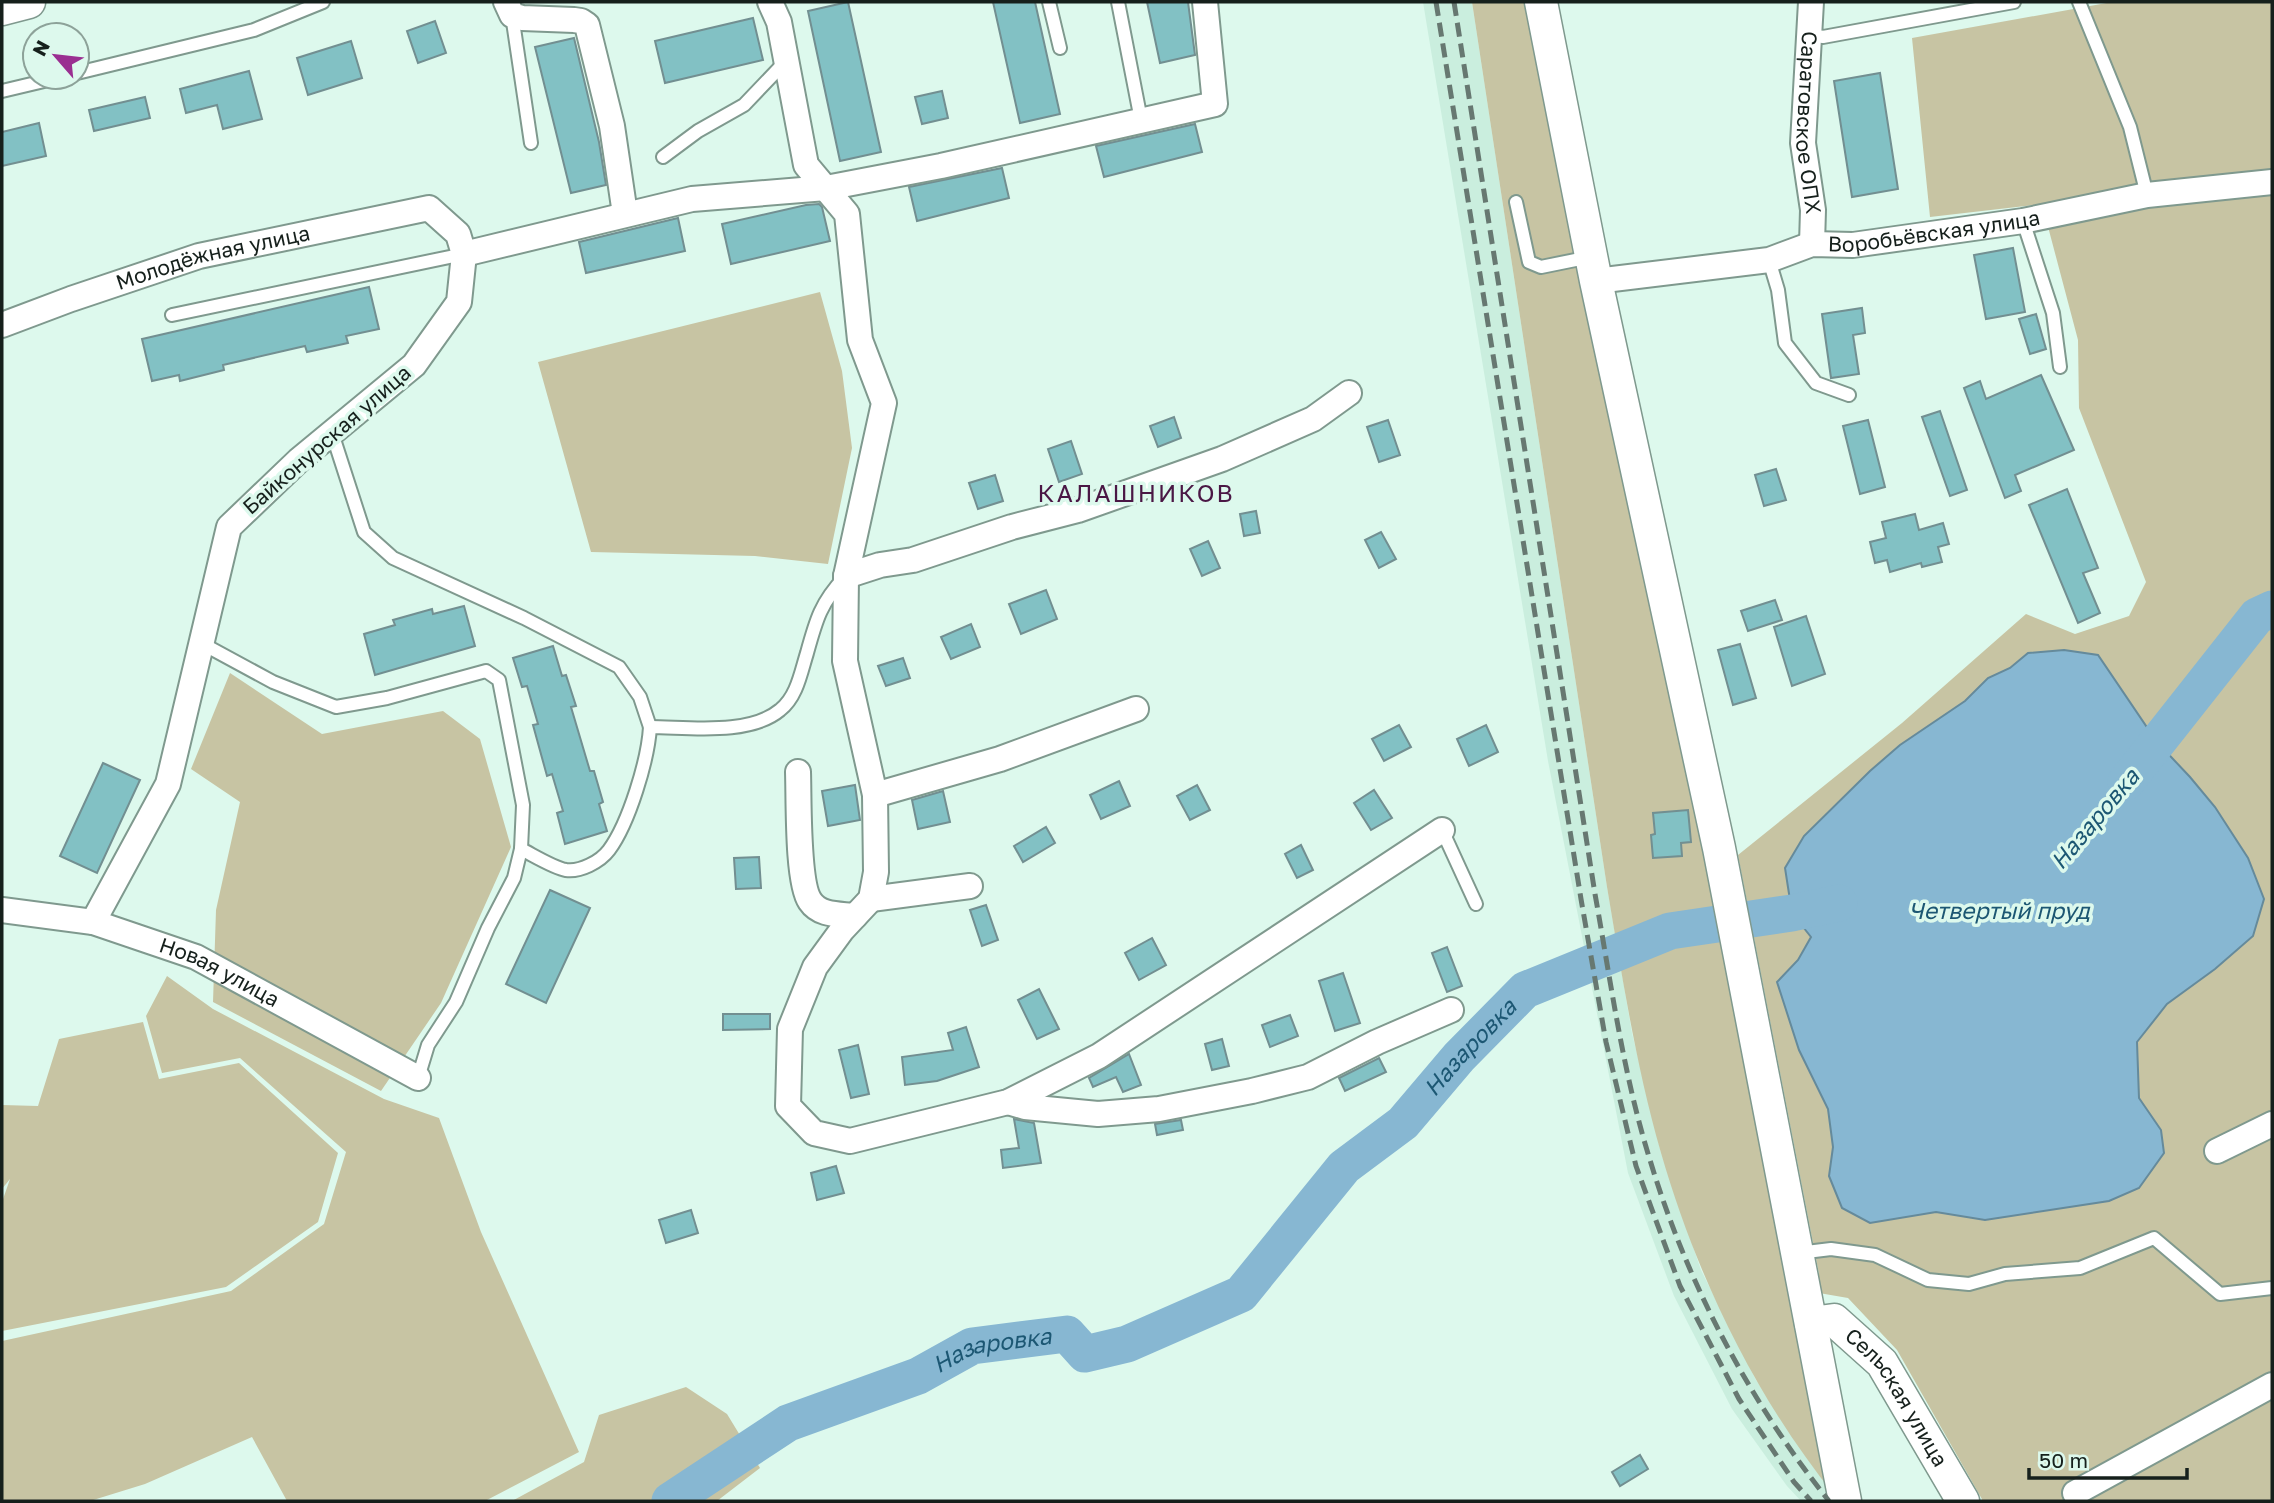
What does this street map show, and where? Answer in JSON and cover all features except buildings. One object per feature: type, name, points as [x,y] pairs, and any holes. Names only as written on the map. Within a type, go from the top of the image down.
[{"type":"street","points":[[2,9],[29,2]]},
{"type":"street","points":[[769,2],[779,22],[806,165],[847,214],[860,340],[884,403],[846,576],[845,661],[875,795],[876,872],[863,907],[842,930],[816,967],[790,1029],[788,1106],[814,1133],[850,1141],[1008,1102],[1099,1056],[1442,830]]},
{"type":"street","points":[[464,254],[692,199],[826,188],[941,166],[1215,104],[1205,2]]},
{"type":"street","points":[[1541,2],[1593,269],[1713,821],[1845,1501]]},
{"type":"street","name":"Саратовское ОПХ","points":[[1811,2],[1803,143],[1813,210],[1812,244]]},
{"type":"street","points":[[509,9],[522,18],[574,19],[587,25],[612,126],[625,215]]},
{"type":"street","name":"Воробьёвская улица","points":[[1593,269],[1769,260],[1812,244],[1853,245],[2023,220],[2147,195],[2272,182]]},
{"type":"street","name":"Молодёжная улица","points":[[2,325],[199,256],[429,208],[458,234],[464,254]]},
{"type":"street","name":"Байконурская улица","points":[[93,922],[168,784],[229,527],[299,460],[414,365],[459,302],[464,254]]},
{"type":"street","points":[[846,576],[880,565],[913,560],[1012,527],[1078,510],[1209,463],[1313,419],[1349,393]]},
{"type":"street","points":[[875,795],[1000,759],[1136,709]]},
{"type":"street","points":[[798,772],[803,883],[811,902],[825,913],[970,886]]},
{"type":"street","name":"Новая улица","points":[[2,911],[93,922],[196,957],[418,1078]]},
{"type":"street","points":[[1008,1102],[1025,1107],[1098,1114],[1159,1109],[1252,1091],[1308,1077],[1377,1042],[1451,1010]]},
{"type":"street","points":[[2217,1151],[2272,1124]]},
{"type":"street","name":"Сельская улица","points":[[1811,1323],[1834,1320],[1882,1363],[1963,1501]]},
{"type":"street","points":[[2075,1493],[2272,1385]]},
{"type":"lane","points":[[91,70],[254,30],[323,2]]},
{"type":"lane","points":[[1049,2],[1060,48]]},
{"type":"lane","points":[[1118,2],[1141,120]]},
{"type":"lane","points":[[1811,35],[1823,37],[2014,2]]},
{"type":"lane","points":[[2079,2],[2130,127],[2147,195]]},
{"type":"lane","points":[[509,9],[530,143]]},
{"type":"lane","points":[[663,157],[698,131],[744,105],[786,61]]},
{"type":"lane","points":[[2,91],[21,86]]},
{"type":"lane","points":[[1516,202],[1529,262],[1541,267],[1593,269]]},
{"type":"lane","points":[[2023,220],[2053,313],[2060,366]]},
{"type":"lane","points":[[172,315],[464,254]]},
{"type":"lane","points":[[1769,260],[1778,290],[1784,343],[1816,383],[1849,395]]},
{"type":"lane","points":[[332,433],[364,532],[393,558],[524,618],[619,667],[640,697],[650,727],[649,747],[630,809],[608,852],[588,867],[566,870],[522,849]]},
{"type":"lane","points":[[650,727],[730,727],[761,722],[782,709],[798,685],[815,621],[828,594],[846,576]]},
{"type":"lane","points":[[201,643],[273,682],[336,708],[387,698],[486,671],[499,680],[523,805],[522,849],[514,878],[488,928],[456,1002],[428,1045],[418,1078]]},
{"type":"lane","points":[[1442,830],[1476,904]]},
{"type":"lane","points":[[1798,1253],[1831,1249],[1875,1255],[1928,1280],[1969,1284],[2005,1274],[2080,1268],[2154,1238],[2220,1294],[2272,1288]]},
{"type":"shaded area","points":[[1423,2],[1472,2],[1607,887],[1632,1033],[1661,1153],[1701,1270],[1756,1380],[1837,1501],[1801,1501],[1787,1486],[1732,1409],[1674,1296],[1628,1173],[1548,761]]},
{"type":"shaded area","points":[[1472,2],[1527,2],[1667,666],[1836,1497],[1780,1418],[1732,1334],[1692,1245],[1652,1120],[1630,1021],[1607,887]]},
{"type":"shaded area","points":[[2112,2],[2272,2],[2272,1501],[1983,1501],[1897,1350],[1848,1298],[1819,1293],[1819,1274],[1738,855],[1902,723],[2026,614],[2075,634],[2129,616],[2146,582],[2079,408],[2078,340],[2042,204],[1930,217],[1912,38]],"holes":[[[2064,650],[2098,655],[2157,742],[2215,807],[2248,858],[2252,936],[2215,969],[2167,1004],[2137,1042],[2139,1098],[2161,1130],[2109,1201],[1985,1220],[1936,1212],[1870,1223],[1829,1176],[1833,1147],[1828,1109],[1799,1050],[1778,982],[1798,960],[1811,937],[1870,771],[1900,745],[1965,701],[1988,678],[2010,668],[2028,653]]]},
{"type":"shaded area","points":[[820,292],[842,371],[852,448],[828,564],[755,556],[591,552],[538,362]]},
{"type":"shaded area","points":[[230,673],[322,734],[443,711],[480,739],[511,847],[441,1003],[381,1091],[213,1002],[216,910],[240,802],[191,769]]},
{"type":"shaded area","points":[[167,976],[213,1009],[384,1099],[439,1118],[481,1232],[579,1452],[485,1501],[287,1501],[252,1437],[145,1484],[90,1501],[2,1501],[2,1341],[231,1291],[324,1224],[346,1152],[240,1058],[162,1073],[146,1016]]},
{"type":"shaded area","points":[[143,1022],[159,1079],[239,1063],[338,1153],[318,1222],[226,1287],[2,1331],[2,1202],[10,1179],[2,1189],[2,1105],[38,1106],[59,1039]]},
{"type":"shaded area","points":[[686,1387],[727,1414],[760,1468],[717,1501],[512,1501],[584,1462],[599,1415]]},
{"type":"water","name":"Четвертый пруд","points":[[2064,650],[2098,655],[2157,742],[2215,807],[2248,858],[2264,899],[2253,936],[2215,969],[2167,1004],[2137,1042],[2139,1098],[2161,1130],[2164,1153],[2139,1188],[2109,1201],[1985,1220],[1936,1212],[1870,1223],[1842,1208],[1829,1176],[1833,1147],[1828,1109],[1799,1050],[1777,982],[1798,960],[1811,937],[1792,913],[1785,868],[1804,836],[1900,745],[1965,701],[1988,678],[2010,668],[2028,653]]},
{"type":"waterway","name":"Назаровка","points":[[2126,782],[2257,616],[2272,609]]},
{"type":"waterway","name":"Назаровка","points":[[670,1501],[788,1423],[918,1376],[972,1346],[1067,1334],[1085,1354],[1127,1344],[1241,1294],[1344,1167],[1403,1123],[1459,1057],[1525,990],[1670,931],[1792,913],[1839,903]]},
{"type":"railway","points":[[1436,2],[1581,899],[1606,1042],[1636,1166],[1680,1286],[1739,1399],[1794,1482],[1811,1501]]},
{"type":"railway","points":[[1454,2],[1595,894],[1632,1095],[1665,1206],[1702,1296],[1723,1339],[1772,1423],[1829,1501]]},
{"type":"district","name":"КАЛАШНИКОВ","points":[[1136,494]]}]
